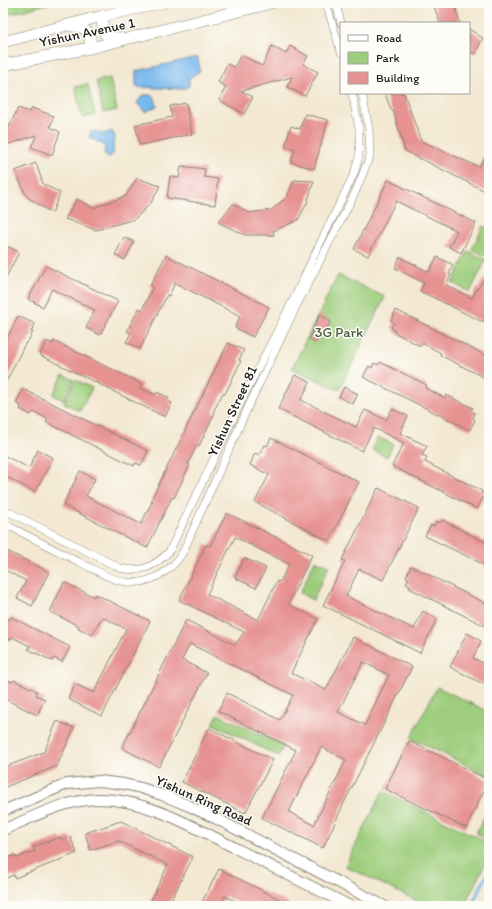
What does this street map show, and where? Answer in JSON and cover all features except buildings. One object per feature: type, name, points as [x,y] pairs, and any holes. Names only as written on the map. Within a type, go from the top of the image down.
[{"type":"main road","name":"Yishun Avenue 1","points":[[3,42],[102,16],[162,3]]},
{"type":"main road","name":"Yishun Avenue 1","points":[[3,65],[129,39],[271,3]]},
{"type":"main road","points":[[102,16],[103,30],[108,37],[129,39]]},
{"type":"main road","points":[[64,26],[82,27],[91,36],[90,48]]},
{"type":"main road","name":"Yishun Ring Road","points":[[3,811],[67,784],[99,781],[124,784],[155,793],[211,816],[384,906]]},
{"type":"main road","name":"Yishun Ring Road","points":[[3,830],[65,804],[97,799],[129,802],[156,810],[186,824],[350,906]]},
{"type":"street","points":[[326,3],[340,49]]},
{"type":"street","points":[[336,3],[342,22]]},
{"type":"street","name":"Yishun Street 81","points":[[3,509],[120,568],[131,570],[144,569],[159,562],[169,552],[238,408],[297,292],[354,174],[359,156],[359,128],[352,94]]},
{"type":"street","name":"Yishun Street 81","points":[[3,523],[108,577],[127,582],[146,581],[163,574],[173,566],[183,552],[252,398],[296,307],[343,217],[370,156],[369,129],[362,94]]},
{"type":"green space","points":[[3,3],[50,3],[3,16]]},
{"type":"green space","points":[[110,78],[117,110],[103,113],[96,81]]},
{"type":"green space","points":[[88,84],[95,115],[82,118],[75,87]]},
{"type":"green space","points":[[483,226],[489,229],[489,248],[485,256],[472,249]]},
{"type":"green space","points":[[468,251],[486,260],[470,292],[452,283]]},
{"type":"green space","name":"3G Park","points":[[338,275],[385,297],[339,390],[292,368]]},
{"type":"green space","points":[[63,375],[74,380],[64,400],[53,395]]},
{"type":"green space","points":[[76,380],[92,388],[80,411],[64,403]]},
{"type":"green space","points":[[378,437],[393,444],[387,457],[372,450]]},
{"type":"green space","points":[[315,560],[329,566],[313,600],[300,593]]},
{"type":"green space","points":[[437,687],[489,712],[489,776],[411,738]]},
{"type":"green space","points":[[218,714],[284,746],[278,756],[213,724]]},
{"type":"green space","points":[[383,791],[489,843],[489,856],[464,906],[427,906],[345,866]]},
{"type":"green space","points":[[489,809],[489,840],[476,833]]},
{"type":"water","points":[[198,57],[200,71],[189,78],[189,86],[182,89],[136,87],[136,71]]},
{"type":"water","points":[[143,95],[150,95],[155,98],[157,106],[145,112],[137,103]]},
{"type":"water","points":[[96,131],[103,134],[112,131],[115,136],[113,146],[114,153],[108,158],[104,154],[105,147],[89,138],[90,132]]},
{"type":"waterway","points":[[471,906],[489,871]]}]
